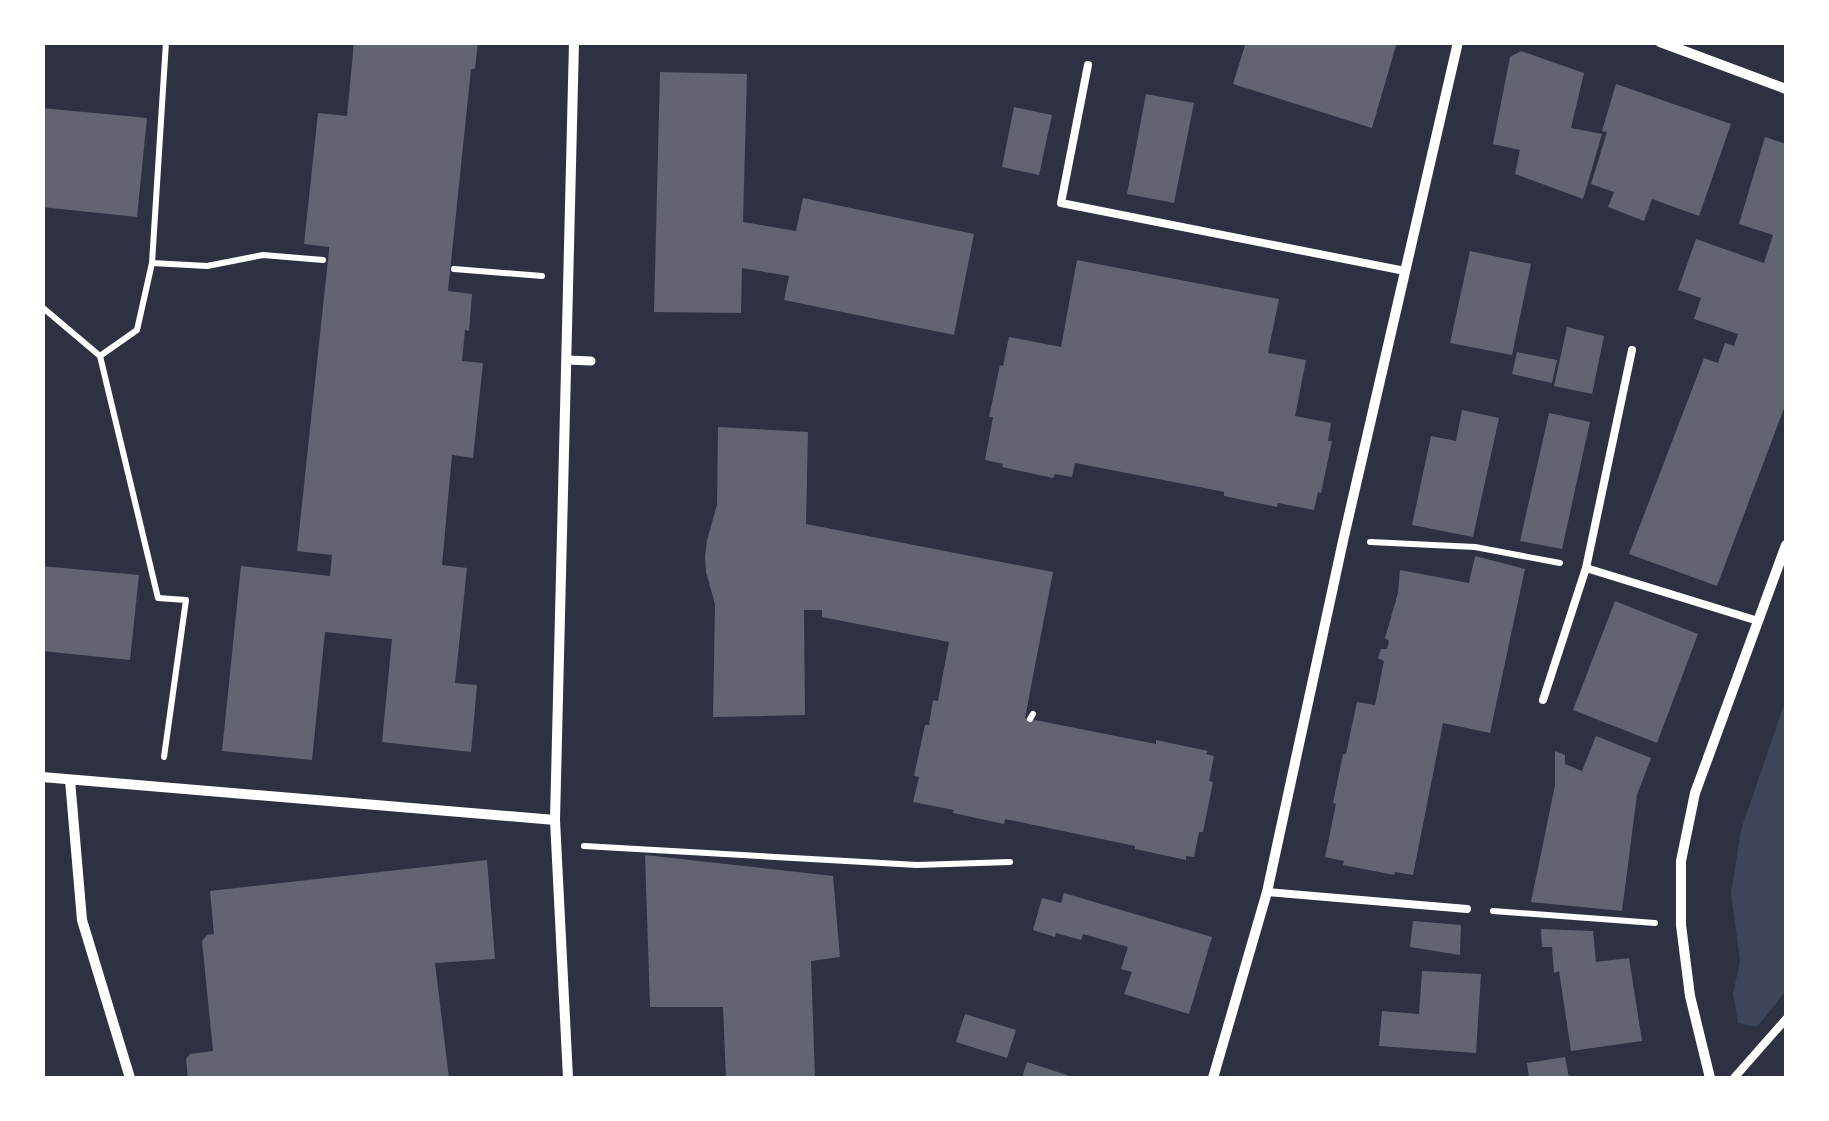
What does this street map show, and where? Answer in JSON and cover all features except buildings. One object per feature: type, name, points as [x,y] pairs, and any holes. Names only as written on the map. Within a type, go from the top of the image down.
[{"type":"street","points":[[568,1078],[554,820],[574,42]]},
{"type":"street","points":[[1212,1078],[1266,892],[1458,42]]},
{"type":"street","points":[[1660,42],[1786,89]]},
{"type":"street","points":[[567,360],[590,361]]},
{"type":"street","points":[[1710,1078],[1690,996],[1681,925],[1681,861],[1694,793],[1786,545]]},
{"type":"street","points":[[42,777],[554,820]]},
{"type":"street","points":[[70,780],[82,920],[130,1078]]},
{"type":"lane","points":[[1088,65],[1061,203],[1405,271]]},
{"type":"lane","points":[[1543,700],[1586,568],[1632,350]]},
{"type":"lane","points":[[1586,568],[1758,620]]},
{"type":"lane","points":[[1266,892],[1467,909]]},
{"type":"lane","points":[[1734,1078],[1786,1019]]},
{"type":"path","points":[[100,356],[137,330],[152,263],[166,42]]},
{"type":"path","points":[[152,263],[207,266],[263,255],[324,260]]},
{"type":"path","points":[[454,269],[570,278]]},
{"type":"path","points":[[42,307],[100,356],[158,598],[186,600],[160,788]]},
{"type":"path","points":[[1343,541],[1474,547],[1586,568]]},
{"type":"path","points":[[558,844],[917,866],[1010,862]]},
{"type":"path","points":[[1467,909],[1681,925]]},
{"type":"shaded area","points":[[1786,699],[1786,991],[1757,1027],[1738,1023],[1733,994],[1740,961],[1731,893],[1741,830]]}]
